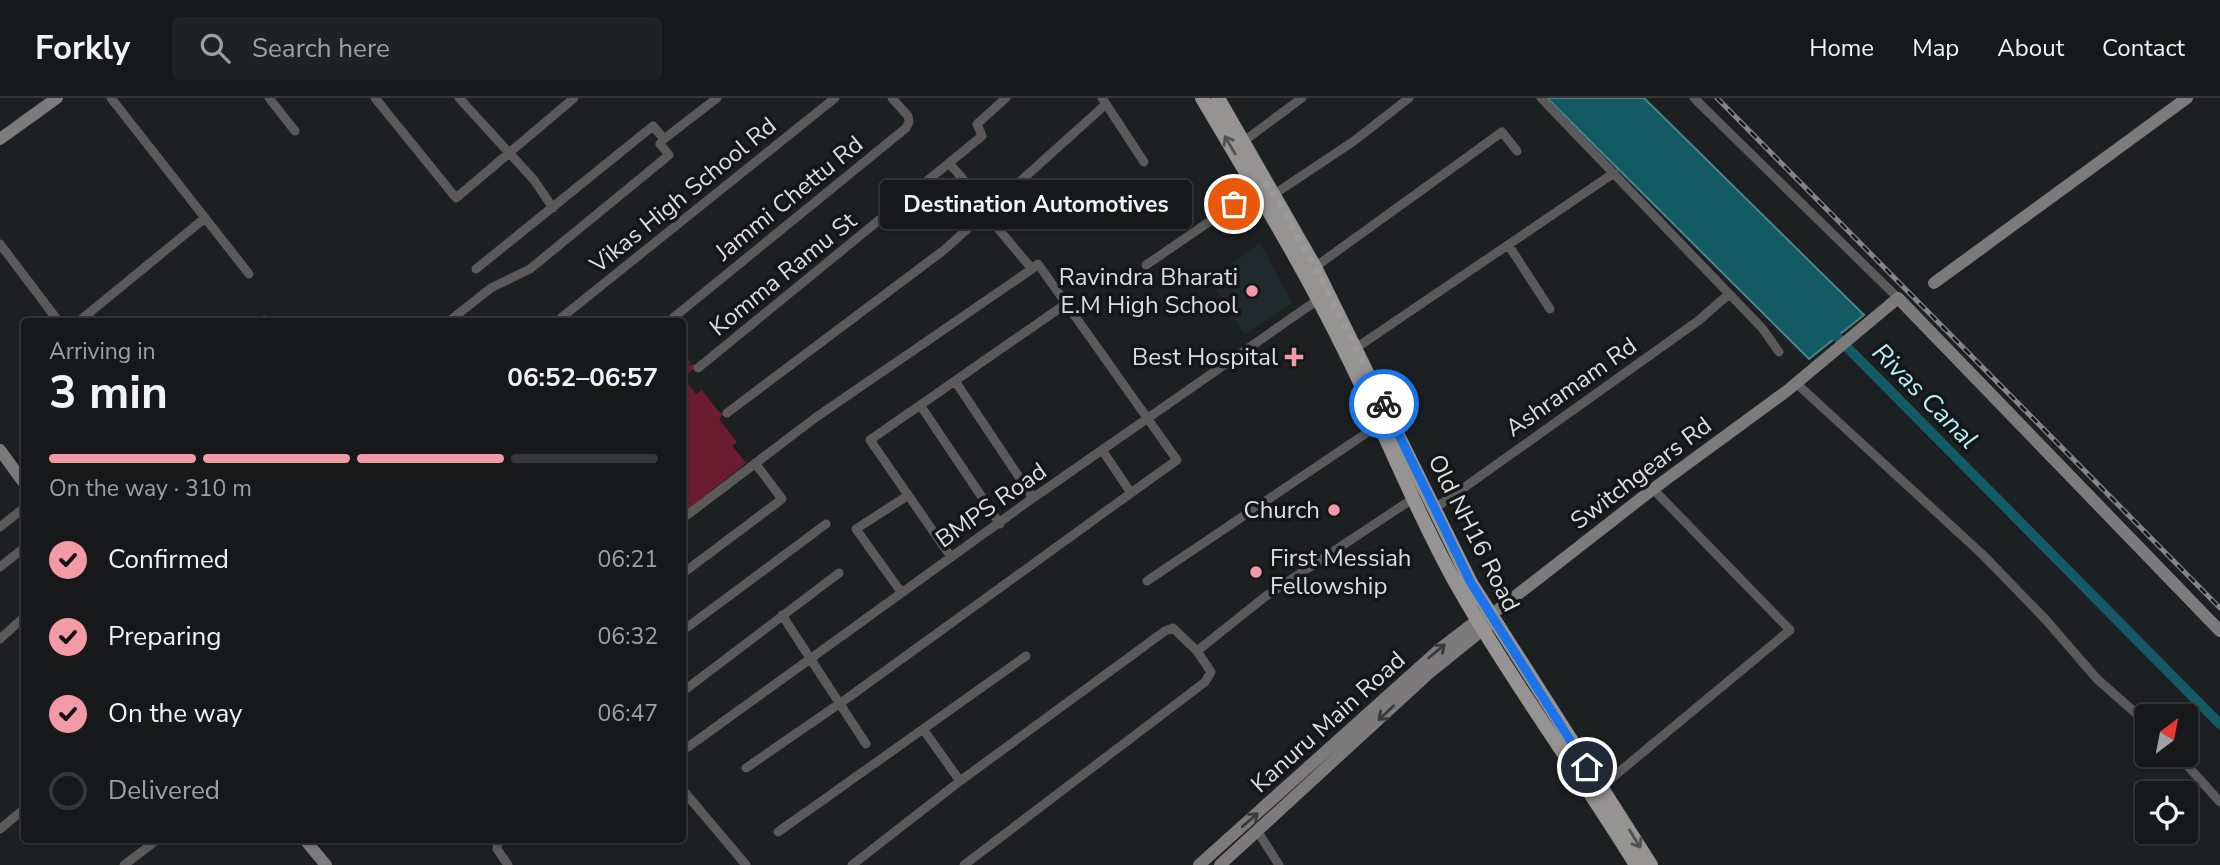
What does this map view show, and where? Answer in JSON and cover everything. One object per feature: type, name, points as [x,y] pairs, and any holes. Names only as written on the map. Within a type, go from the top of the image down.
[{"type":"main road","name":"Old NH16 Road","points":[[1202,98],[1266,189],[1315,267],[1488,618],[1651,865]]},
{"type":"main road","name":"Old NH16 Road","points":[[1218,98],[1244,141],[1414,498],[1636,865]]},
{"type":"street","points":[[0,139],[57,98]]},
{"type":"street","points":[[111,98],[249,274]]},
{"type":"street","points":[[269,98],[295,131]]},
{"type":"street","points":[[375,98],[456,198],[574,98]]},
{"type":"street","points":[[459,98],[534,180],[553,208]]},
{"type":"street","points":[[453,318],[491,288],[530,269],[669,155],[660,144],[664,139],[717,98]]},
{"type":"street","name":"Vikas High School Rd","points":[[561,318],[835,98]]},
{"type":"street","name":"Jammi Chettu Rd","points":[[673,318],[906,128],[908,116],[892,98]]},
{"type":"street","name":"Komma Ramu St","points":[[698,368],[982,136],[977,124],[1006,98]]},
{"type":"street","points":[[1244,141],[1302,98]]},
{"type":"street","points":[[1146,265],[1266,189],[1354,141],[1409,98]]},
{"type":"street","points":[[1541,98],[1762,328],[1779,352]]},
{"type":"street","points":[[1694,98],[1898,298],[2220,631]]},
{"type":"street","points":[[1934,283],[2188,98]]},
{"type":"street","points":[[727,413],[944,250],[1103,101],[1144,162]]},
{"type":"street","points":[[476,269],[653,126],[664,139]]},
{"type":"street","points":[[1315,267],[1502,132],[1517,151]]},
{"type":"street","points":[[949,163],[1032,269]]},
{"type":"street","points":[[1356,348],[1614,173]]},
{"type":"street","points":[[83,318],[205,218]]},
{"type":"street","points":[[0,244],[57,318]]},
{"type":"street","points":[[1509,246],[1550,309]]},
{"type":"street","points":[[686,516],[755,463],[1038,264],[1177,462],[840,704],[746,768]]},
{"type":"street","name":"Ashramam Rd","points":[[1434,509],[1698,321],[1729,294]]},
{"type":"street","name":"Switchgears Rd","points":[[1488,618],[1653,489],[1796,383],[1808,370],[1898,298]]},
{"type":"street","name":"BMPS Road","points":[[688,747],[813,660],[901,592],[1033,498],[1319,299]]},
{"type":"street","points":[[951,557],[870,440],[1067,303]]},
{"type":"street","points":[[955,381],[1033,498]]},
{"type":"street","points":[[1796,383],[1983,555],[2046,620],[2097,679],[2135,712]]},
{"type":"street","points":[[920,405],[1000,524]]},
{"type":"street","points":[[1147,581],[1380,424]]},
{"type":"street","points":[[1102,450],[1131,494]]},
{"type":"street","points":[[1,455],[21,479]]},
{"type":"street","points":[[686,571],[782,499],[755,463]]},
{"type":"street","points":[[1601,787],[1790,630],[1653,489]]},
{"type":"street","points":[[901,592],[856,529],[907,496]]},
{"type":"street","points":[[1197,651],[1266,596],[1414,498]]},
{"type":"street","points":[[0,527],[21,510]]},
{"type":"street","points":[[686,628],[826,524]]},
{"type":"street","points":[[0,567],[21,550]]},
{"type":"street","points":[[686,689],[839,573]]},
{"type":"street","points":[[782,615],[866,744]]},
{"type":"street","name":"Kanuru Main Road","points":[[1220,865],[1488,618]]},
{"type":"street","name":"Kanuru Main Road","points":[[1199,865],[1433,655],[1488,618]]},
{"type":"street","points":[[0,639],[21,620]]},
{"type":"street","points":[[852,865],[960,780],[1165,631],[1173,628],[1178,631],[1197,651],[1211,672],[1205,682],[964,865]]},
{"type":"street","points":[[779,832],[1026,656]]},
{"type":"street","points":[[923,729],[960,780]]},
{"type":"street","points":[[2189,767],[2220,802]]},
{"type":"street","points":[[686,794],[746,865]]},
{"type":"street","points":[[0,829],[21,812]]},
{"type":"street","points":[[1258,832],[1279,865]]},
{"type":"street","points":[[124,865],[153,843]]},
{"type":"street","points":[[308,843],[326,865]]},
{"type":"street","points":[[497,843],[496,849],[508,865]]},
{"type":"shaded area","name":"Ravindra Bharati E.M High School","points":[[1260,243],[1292,303],[1245,335],[1210,280]]},
{"type":"shaded area","points":[[686,357],[691,362],[687,366],[693,364],[696,367],[686,375]]},
{"type":"shaded area","points":[[686,382],[696,394],[702,390],[719,412],[724,414],[719,419],[737,442],[732,446],[746,463],[686,511]]},
{"type":"water","points":[[1547,98],[1644,98],[1864,315],[1809,359]]},
{"type":"waterway","name":"Rivas Canal","points":[[1830,330],[2220,724]]},
{"type":"railway","points":[[1717,98],[2220,608]]},
{"type":"way so far","points":[[1234,204],[1268,184],[1341,316],[1384,404]]},
{"type":"place","name":"Destination Automotives","points":[[1234,204]]},
{"type":"place","name":"Ravindra Bharati E.M High School","points":[[1252,291]]},
{"type":"place","name":"Best Hospital","points":[[1294,357]]},
{"type":"place","name":"Church","points":[[1334,510]]},
{"type":"place","name":"First Messiah Fellowship","points":[[1256,572]]},
{"type":"route","points":[[1384,404],[1471,583],[1587,767]]}]
